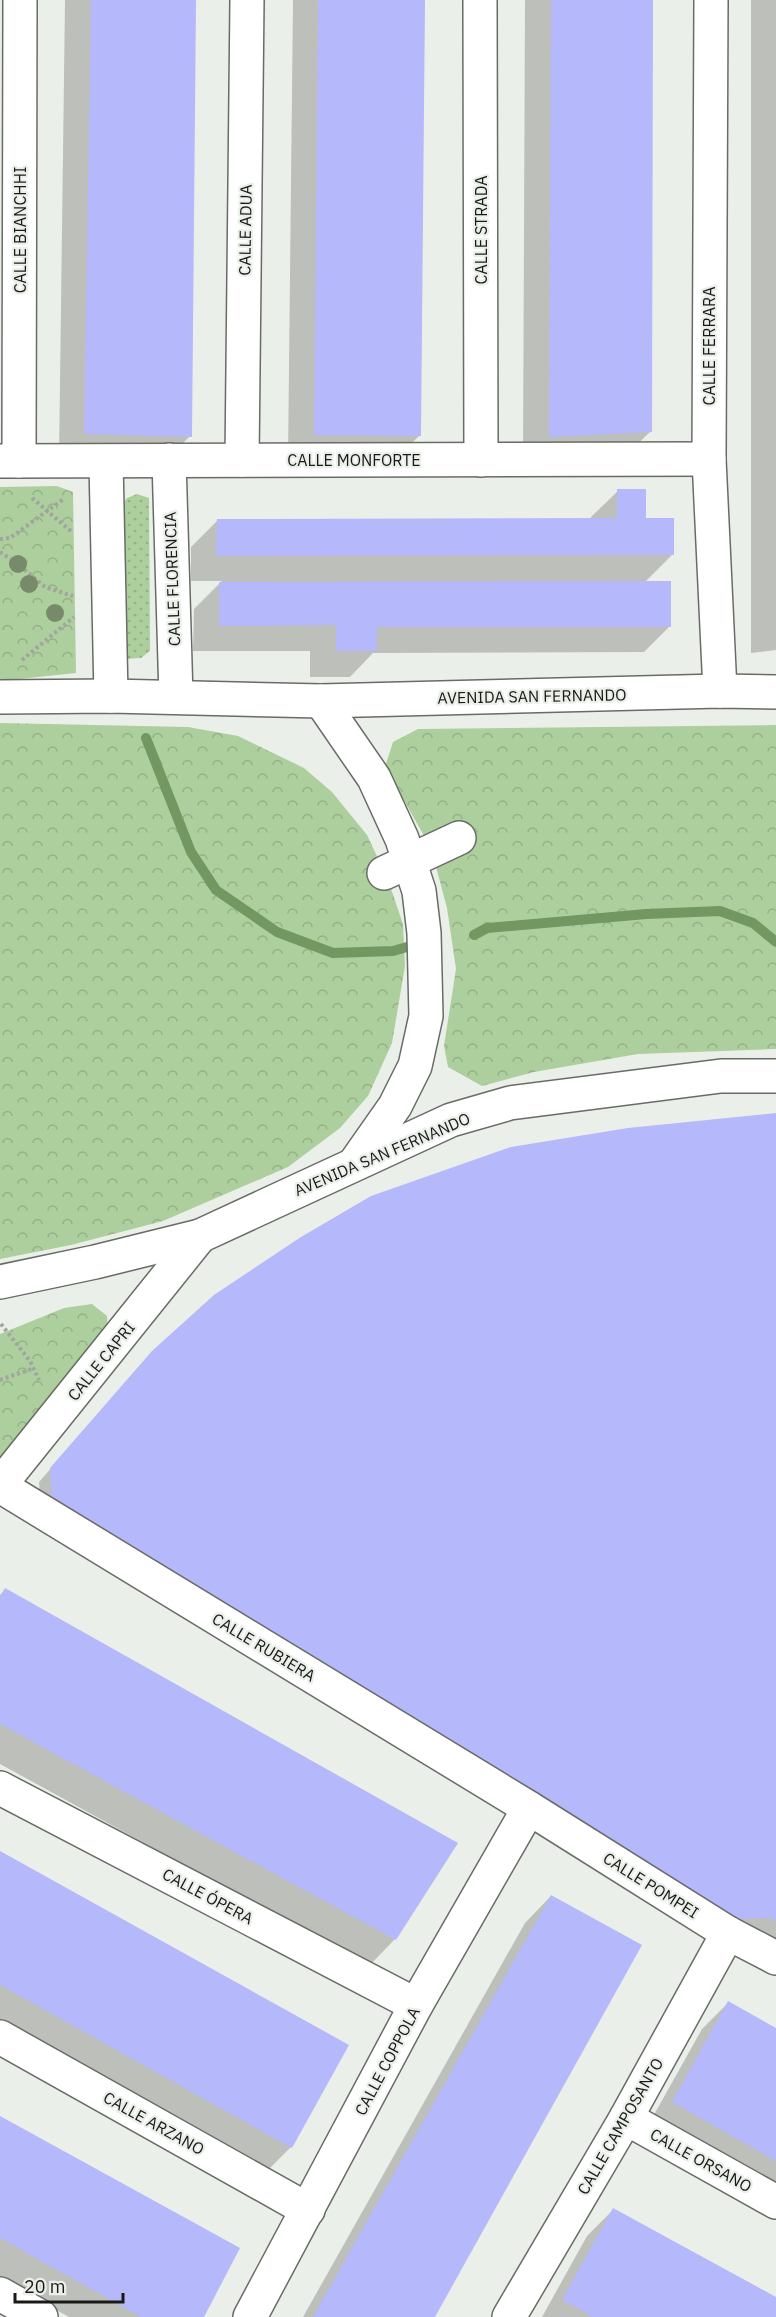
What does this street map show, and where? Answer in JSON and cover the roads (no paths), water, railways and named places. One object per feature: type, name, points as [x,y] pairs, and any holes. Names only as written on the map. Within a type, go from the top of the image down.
[{"type":"street","name":"CALLE BIANCHHI","points":[[15,471],[20,0]]},
{"type":"street","name":"CALLE ADUA","points":[[242,460],[247,0]]},
{"type":"street","name":"CALLE STRADA","points":[[480,0],[481,460]]},
{"type":"street","name":"CALLE FERRARA","points":[[711,0],[709,459],[720,691]]},
{"type":"street","name":"CALLE MONFORTE","points":[[15,471],[106,462],[169,460],[709,459]]},
{"type":"street","name":"CALLE FLORENCIA","points":[[169,460],[176,697]]},
{"type":"street","points":[[106,462],[111,696]]},
{"type":"street","name":"AVENIDA SAN FERNANDO","points":[[0,697],[111,696],[321,701],[720,691],[776,692]]},
{"type":"street","points":[[321,701],[374,778],[402,838],[397,867]]},
{"type":"street","points":[[397,867],[459,838]]},
{"type":"street","points":[[354,1164],[395,1106],[415,1066],[426,1016],[424,933],[419,891],[397,867]]},
{"type":"street","name":"AVENIDA SAN FERNANDO","points":[[0,1282],[95,1262],[200,1236],[452,1120],[510,1103],[721,1076],[776,1076]]},
{"type":"street","name":"CALLE CAPRI","points":[[0,1486],[200,1236]]},
{"type":"street","name":"CALLE RUBIERA","points":[[0,1486],[529,1808]]},
{"type":"street","name":"CALLE ÓPERA","points":[[0,1788],[416,2005]]},
{"type":"street","name":"CALLE POMPEI","points":[[529,1808],[728,1933],[776,1958]]},
{"type":"street","name":"CALLE COPPOLA","points":[[250,2317],[416,2005],[529,1808]]},
{"type":"street","name":"CALLE CAMPOSANTO","points":[[509,2317],[626,2118],[728,1933]]},
{"type":"street","name":"CALLE ARZANO","points":[[0,2037],[308,2210]]},
{"type":"street","name":"CALLE ORSANO","points":[[626,2118],[776,2202]]},
{"type":"street","points":[[0,2294],[42,2317]]},
{"type":"waterway","points":[[146,738],[191,852],[216,890],[277,932],[333,953],[393,951],[407,947]]},
{"type":"waterway","points":[[474,935],[487,928],[646,914],[720,911],[753,923],[776,942]]}]
